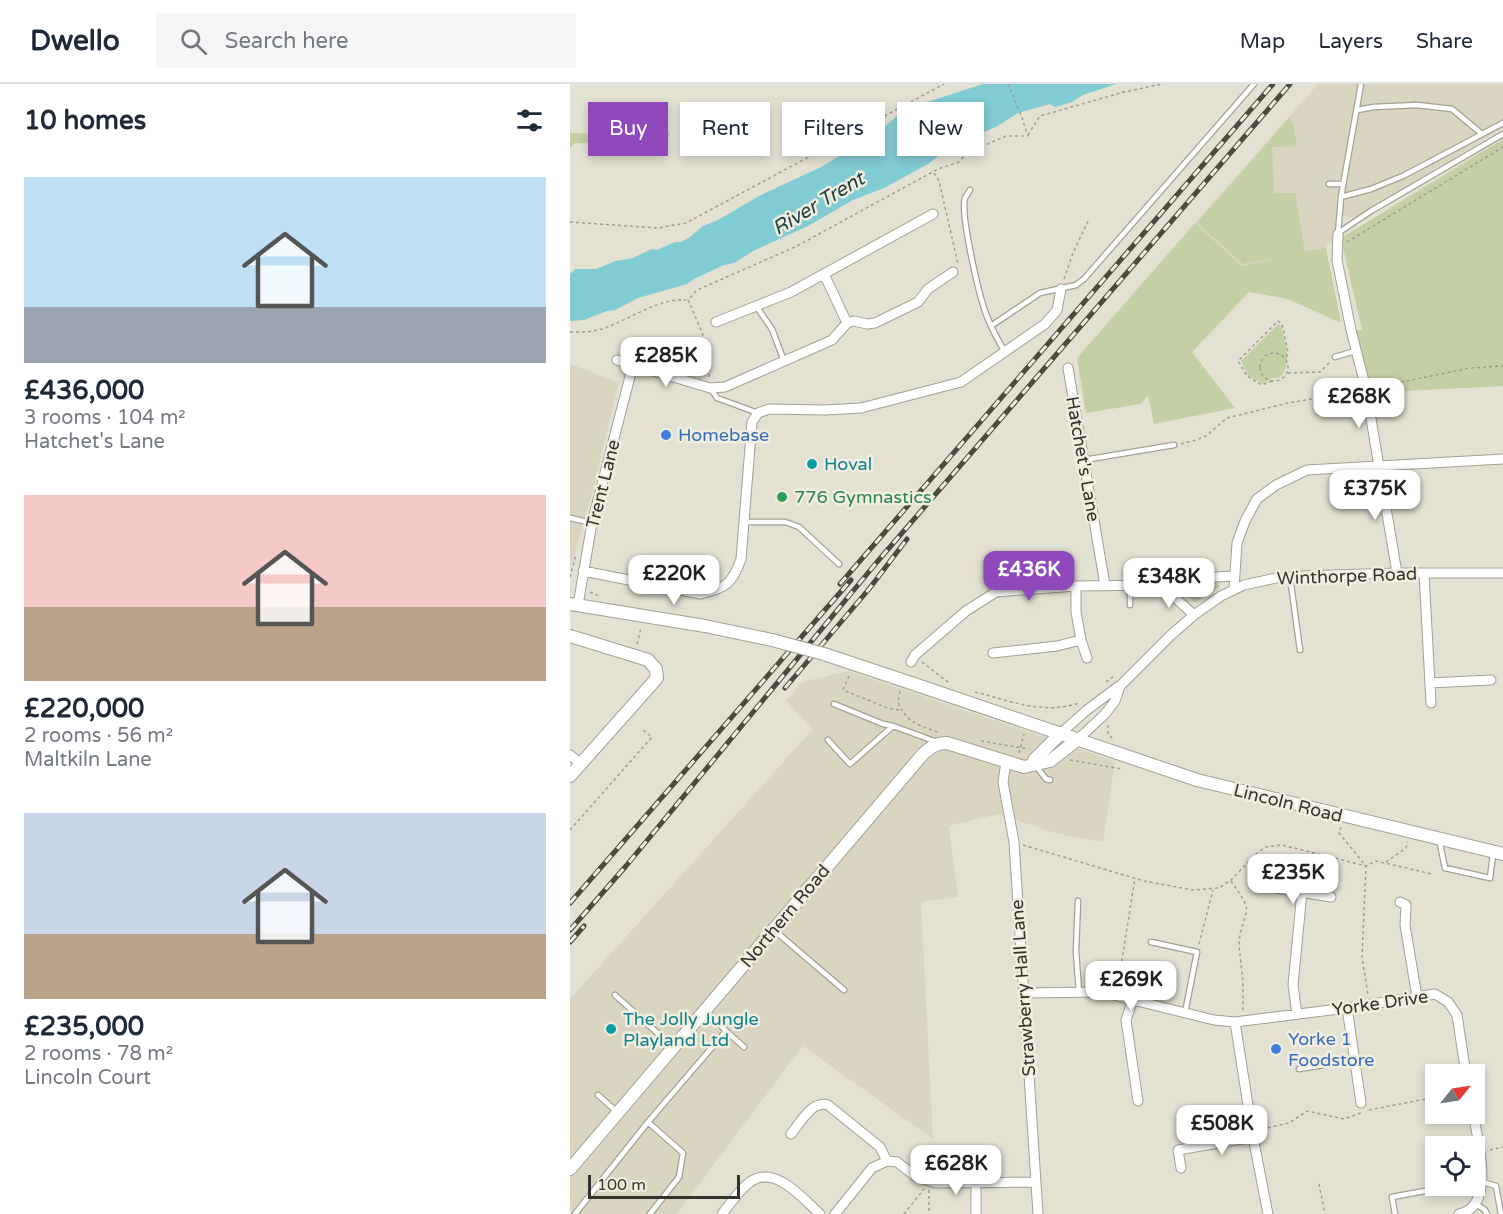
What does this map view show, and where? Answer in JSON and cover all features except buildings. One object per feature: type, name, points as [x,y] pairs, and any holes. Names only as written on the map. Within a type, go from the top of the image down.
[{"type":"street","points":[[716,322],[791,292],[933,214]]},
{"type":"street","points":[[1338,234],[1337,260],[1366,389],[1397,573]]},
{"type":"street","points":[[617,360],[708,387],[725,387],[832,340],[847,323],[854,321],[875,323],[918,302],[928,289],[953,272]]},
{"type":"street","points":[[824,274],[847,323]]},
{"type":"street","points":[[583,571],[700,594],[719,590],[736,575],[741,559],[752,422],[758,413],[769,409],[861,408],[961,382],[1051,317],[1057,310],[1061,289]]},
{"type":"street","name":"Trent Lane","points":[[574,605],[592,523],[633,364]]},
{"type":"street","name":"Hatchet's Lane","points":[[1068,368],[1105,585]]},
{"type":"street","points":[[1234,589],[1237,543],[1245,521],[1257,499],[1276,485],[1307,471],[1503,459]]},
{"type":"street","name":"Winthorpe Road","points":[[1061,734],[1123,682],[1194,615],[1234,589],[1276,578],[1290,577],[1397,573],[1503,573]]},
{"type":"street","points":[[1424,573],[1431,703]]},
{"type":"street","points":[[913,659],[966,611],[996,592],[1076,586],[1161,585],[1169,580],[1234,576]]},
{"type":"street","points":[[1161,585],[1194,615]]},
{"type":"street","points":[[1076,586],[1076,612],[1087,658]]},
{"type":"street","name":"Lincoln Road","points":[[574,605],[705,626],[772,640],[824,654],[908,685],[1197,780],[1498,853]]},
{"type":"street","points":[[570,636],[648,660],[656,669],[657,678],[570,776]]},
{"type":"street","points":[[993,653],[1057,646],[1081,639]]},
{"type":"street","points":[[1430,683],[1491,680]]},
{"type":"street","name":"Winthorpe Road","points":[[1077,740],[1105,714],[1115,701],[1123,682]]},
{"type":"street","points":[[1035,764],[1034,760],[1061,734]]},
{"type":"street","points":[[939,737],[947,743],[1024,767],[1050,761],[1077,740]]},
{"type":"street","name":"Northern Road","points":[[572,1161],[618,1112],[939,737]]},
{"type":"street","points":[[570,755],[580,764]]},
{"type":"street","name":"Strawberry Hall Lane","points":[[1006,762],[1004,782],[1014,842],[1038,1214]]},
{"type":"street","points":[[1259,885],[1331,897]]},
{"type":"street","points":[[1297,1014],[1293,985],[1302,892]]},
{"type":"street","points":[[1400,902],[1406,905],[1404,925],[1417,997]]},
{"type":"street","name":"Yorke Drive","points":[[1024,993],[1101,992],[1214,1020],[1240,1021],[1370,1005],[1435,994],[1448,1002],[1456,1015],[1464,1064]]},
{"type":"street","points":[[1133,999],[1126,1020],[1138,1101]]},
{"type":"street","points":[[1347,1008],[1361,1103]]},
{"type":"street","points":[[1240,1021],[1252,1134],[1268,1214]]},
{"type":"street","points":[[791,1134],[814,1106],[821,1103],[828,1105],[880,1147],[887,1161]]},
{"type":"street","points":[[1181,1168],[1178,1150],[1252,1134]]},
{"type":"street","points":[[835,1214],[872,1168],[887,1161],[897,1162],[915,1176],[936,1183],[1035,1182]]},
{"type":"street","points":[[722,1214],[746,1185],[758,1178],[767,1177],[776,1178],[786,1184],[820,1214]]},
{"type":"street","points":[[976,1183],[976,1214]]},
{"type":"street","points":[[1460,1214],[1476,1204],[1479,1196]]},
{"type":"lane","points":[[991,326],[1040,293],[1076,285],[1084,279],[1254,84]]},
{"type":"lane","points":[[1338,234],[1341,197],[1361,84]]},
{"type":"lane","points":[[1357,110],[1417,105],[1452,109],[1482,134]]},
{"type":"lane","points":[[1341,197],[1371,189],[1403,176],[1503,123]]},
{"type":"lane","points":[[1338,234],[1371,211],[1503,134]]},
{"type":"lane","points":[[1329,184],[1343,184]]},
{"type":"lane","points":[[970,190],[965,197],[965,218],[977,282],[991,326],[1005,352]]},
{"type":"lane","points":[[756,306],[772,329],[784,361]]},
{"type":"lane","points":[[1335,357],[1356,351]]},
{"type":"lane","points":[[708,387],[717,398],[758,413]]},
{"type":"lane","points":[[1084,460],[1174,445]]},
{"type":"lane","points":[[570,518],[592,523]]},
{"type":"lane","points":[[745,522],[785,522],[799,527],[838,564]]},
{"type":"lane","points":[[1290,577],[1300,650]]},
{"type":"lane","points":[[1130,585],[1130,605]]},
{"type":"lane","points":[[834,704],[883,724],[939,737]]},
{"type":"lane","points":[[828,740],[850,764],[893,726]]},
{"type":"lane","points":[[1035,764],[1046,779],[1050,780]]},
{"type":"lane","points":[[1439,839],[1445,868],[1490,878],[1498,853]]},
{"type":"lane","points":[[1078,901],[1076,951],[1079,992]]},
{"type":"lane","points":[[773,930],[844,990]]},
{"type":"lane","points":[[1151,942],[1197,952],[1185,1013]]},
{"type":"lane","points":[[615,995],[673,1047]]},
{"type":"lane","points":[[705,1009],[744,1047]]},
{"type":"lane","points":[[575,1214],[648,1122],[726,1031]]},
{"type":"lane","points":[[1299,1069],[1355,1060]]},
{"type":"lane","points":[[598,1095],[618,1112]]},
{"type":"lane","points":[[648,1122],[683,1153],[679,1177],[650,1214]]},
{"type":"lane","points":[[1485,1183],[1496,1186],[1501,1214]]},
{"type":"lane","points":[[1395,1214],[1392,1197],[1425,1191]]},
{"type":"lane","points":[[1476,1204],[1487,1214]]},
{"type":"path","points":[[570,222],[658,228],[686,223],[944,84]]},
{"type":"path","points":[[1008,84],[1028,136]]},
{"type":"path","points":[[1028,136],[1040,116],[1124,92],[1162,84]]},
{"type":"path","points":[[688,300],[697,290],[795,248],[938,169],[959,162],[967,153],[1006,136],[1028,136]]},
{"type":"path","points":[[1338,247],[1503,147]]},
{"type":"path","points":[[934,173],[939,182],[958,265],[953,272]]},
{"type":"path","points":[[1061,289],[1073,253],[1089,219]]},
{"type":"path","points":[[570,332],[596,330],[656,306],[678,299],[688,300]]},
{"type":"path","points":[[688,300],[706,344],[710,361],[708,387]]},
{"type":"path","points":[[1278,321],[1282,324],[1288,352],[1286,359],[1288,368],[1281,379],[1263,385],[1247,376],[1238,361],[1278,321]]},
{"type":"path","points":[[1272,381],[1260,370],[1263,358],[1275,352],[1286,359]]},
{"type":"path","points":[[1287,372],[1294,374],[1320,372],[1335,357]]},
{"type":"path","points":[[1174,445],[1206,435],[1227,418],[1288,403],[1470,368],[1503,366]]},
{"type":"path","points":[[570,577],[576,554]]},
{"type":"path","points":[[634,655],[642,624]]},
{"type":"path","points":[[913,659],[952,686]]},
{"type":"path","points":[[851,669],[843,690],[891,709],[901,710]]},
{"type":"path","points":[[1106,683],[1113,676],[1123,682]]},
{"type":"path","points":[[908,685],[898,702],[901,710],[918,726],[939,737]]},
{"type":"path","points":[[965,690],[1048,710],[1082,702]]},
{"type":"path","points":[[570,830],[652,737],[642,729]]},
{"type":"path","points":[[1019,756],[1025,733],[1029,735]]},
{"type":"path","points":[[977,740],[1021,746],[1034,751]]},
{"type":"path","points":[[1069,760],[1122,769]]},
{"type":"path","points":[[1344,816],[1339,833],[1366,866],[1362,957],[1370,1005]]},
{"type":"path","points":[[1385,863],[1406,849],[1410,832]]},
{"type":"path","points":[[1014,842],[1135,878],[1193,890],[1213,889],[1231,880],[1257,853],[1266,847],[1282,844],[1366,866],[1376,861],[1432,874]]},
{"type":"path","points":[[1117,995],[1135,878]]},
{"type":"path","points":[[1231,880],[1244,900],[1247,910],[1239,945],[1243,982],[1240,1021]]},
{"type":"path","points":[[1197,952],[1213,889]]},
{"type":"path","points":[[1252,1134],[1288,1123],[1307,1111],[1344,1119],[1370,1109],[1425,1099]]},
{"type":"path","points":[[1485,1151],[1503,1147]]},
{"type":"path","points":[[904,1214],[924,1191],[928,1180]]},
{"type":"path","points":[[928,1180],[929,1214]]},
{"type":"path","points":[[1319,1184],[1324,1214]]},
{"type":"shaded area","points":[[1318,84],[1503,84],[1503,128],[1355,218],[1337,215],[1332,243],[1327,245],[1326,249],[1242,266],[1195,223]]},
{"type":"shaded area","points":[[570,364],[619,382],[591,497],[570,569]]},
{"type":"shaded area","points":[[848,671],[1115,761],[1103,842],[1055,833],[999,814],[949,826],[958,897],[921,902],[933,1139],[803,1046],[677,1214],[570,1214],[570,999],[813,729],[786,701],[802,682]]},
{"type":"green space","points":[[1289,118],[1293,124],[1297,146],[1272,147],[1274,193],[1295,193],[1305,252],[1326,248],[1341,323],[1288,299],[1249,292],[1192,352],[1235,408],[1154,424],[1148,395],[1141,404],[1086,413],[1077,358],[1195,223],[1242,266],[1288,256],[1243,264],[1197,223]]},
{"type":"green space","points":[[570,133],[588,133],[588,143],[575,143],[570,148]]},
{"type":"green space","points":[[1503,139],[1503,386],[1367,393],[1351,330],[1362,330],[1341,238]]},
{"type":"green space","points":[[1278,324],[1281,326],[1286,346],[1286,367],[1279,378],[1272,378],[1263,384],[1248,375],[1241,361]]},
{"type":"green space","points":[[1218,581],[1219,587],[1195,602],[1176,584]]},
{"type":"water","points":[[983,84],[1116,84],[1083,95],[1072,102],[1055,107],[1050,104],[1018,113],[984,132],[984,102],[927,102]]},
{"type":"water","name":"River Trent","points":[[897,116],[897,156],[938,156],[884,188],[853,200],[808,226],[755,250],[734,263],[724,265],[687,284],[638,298],[615,310],[584,320],[570,321],[570,274],[575,269],[596,269],[616,261],[633,258],[652,249],[657,250],[675,242],[681,242],[703,226],[839,156],[885,156],[885,126]]},
{"type":"railway","points":[[840,584],[1273,84]]},
{"type":"railway","points":[[570,930],[626,866],[877,562],[1290,84]]},
{"type":"railway","points":[[785,688],[869,589],[907,539]]},
{"type":"railway","points":[[570,903],[851,580]]},
{"type":"railway","points":[[570,942],[584,926]]},
{"type":"place","name":"Homebase","points":[[666,435]]},
{"type":"place","name":"Hoval","points":[[812,464]]},
{"type":"place","name":"776 Gymnastics","points":[[782,497]]},
{"type":"place","name":"The Jolly Jungle Playland Ltd","points":[[611,1029]]},
{"type":"place","name":"Yorke 1 Foodstore","points":[[1276,1049]]}]
